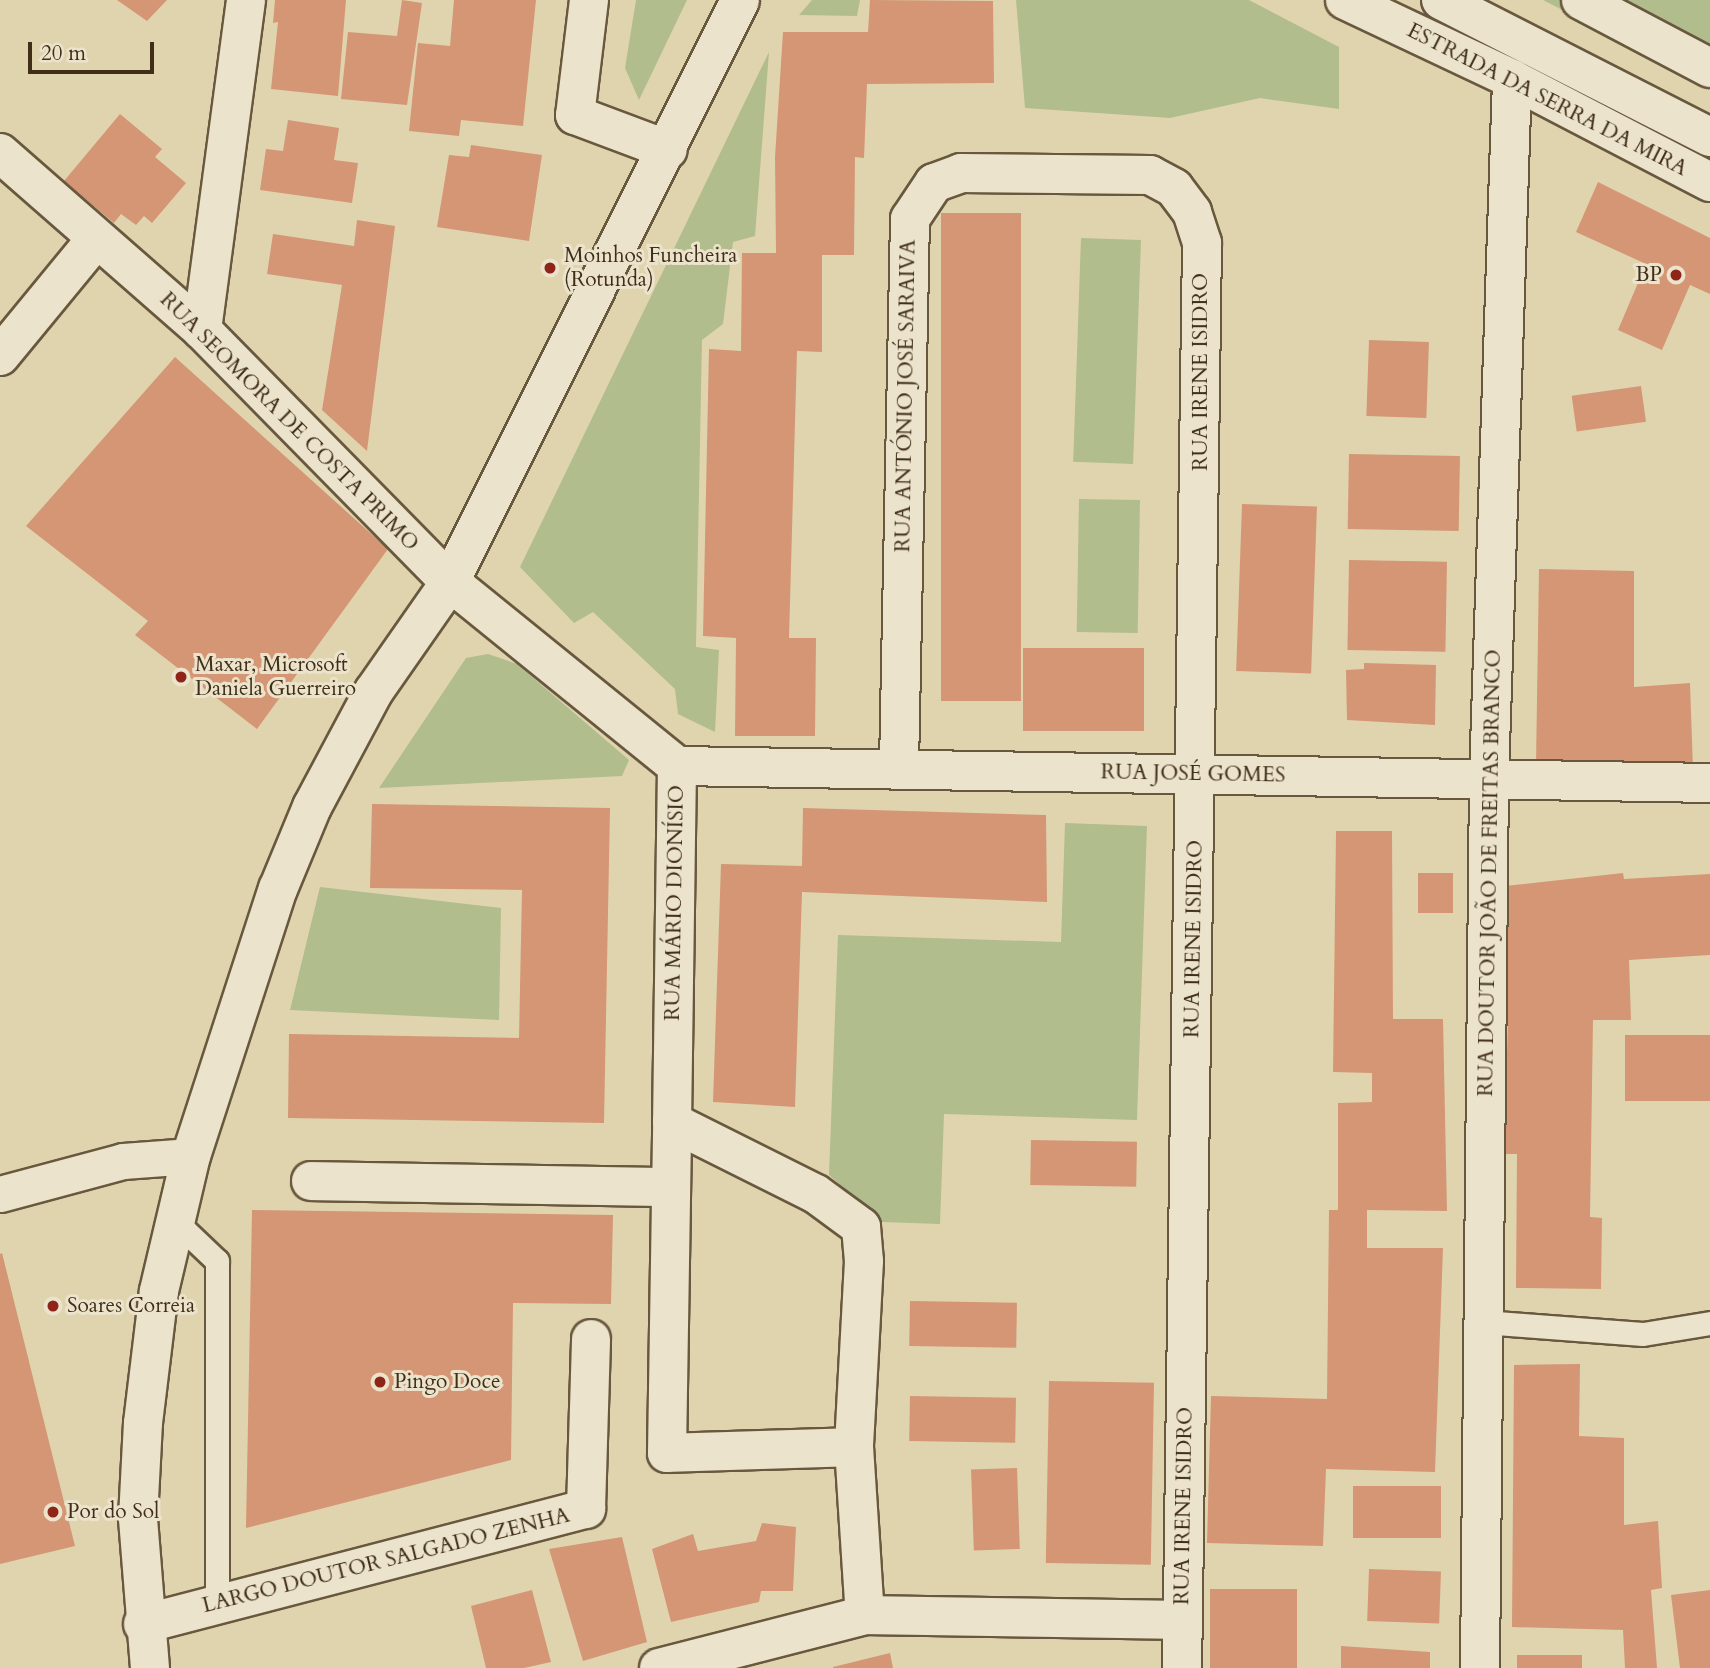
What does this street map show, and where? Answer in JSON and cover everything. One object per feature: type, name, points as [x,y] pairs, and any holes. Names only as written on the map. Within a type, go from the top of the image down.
[{"type":"street","points":[[202,330],[246,0]]},
{"type":"street","points":[[589,0],[575,115],[668,150]]},
{"type":"street","points":[[150,1668],[143,1624],[138,1518],[143,1423],[159,1291],[191,1156],[243,989],[312,807],[374,691],[450,582],[668,150],[740,0]]},
{"type":"street","name":"ESTRADA DA SERRA DA MIRA","points":[[1345,0],[1512,79],[1710,182]]},
{"type":"street","name":"ESTRADA DA SERRA DA MIRA","points":[[1441,0],[1710,138]]},
{"type":"street","points":[[1581,0],[1710,68]]},
{"type":"street","name":"RUA DOUTOR JOÃO DE FREITAS BRANCO","points":[[1480,1668],[1489,777],[1512,79]]},
{"type":"street","name":"RUA SEOMORA DE COSTA PRIMO","points":[[0,153],[202,330],[450,582]]},
{"type":"street","name":"RUA ANTÓNIO JOSÉ SARAIVA","points":[[899,766],[910,219],[934,183],[961,173],[1150,175],[1174,188],[1192,212]]},
{"type":"street","name":"RUA IRENE ISIDRO","points":[[1182,1668],[1198,776],[1202,243],[1192,212]]},
{"type":"street","points":[[0,356],[96,239]]},
{"type":"street","name":"RUA MÁRIO DIONÍSIO","points":[[450,582],[677,766],[672,1122]]},
{"type":"street","name":"RUA JOSÉ GOMES","points":[[677,766],[899,766],[1198,776],[1489,777],[1710,783]]},
{"type":"street","points":[[854,1447],[667,1453],[672,1122],[816,1194],[861,1227],[864,1261],[854,1447],[865,1615]]},
{"type":"street","points":[[0,1194],[123,1161],[191,1156]]},
{"type":"street","points":[[311,1181],[671,1187]]},
{"type":"street","name":"LARGO DOUTOR SALGADO ZENHA","points":[[143,1624],[586,1509],[591,1339]]},
{"type":"street","points":[[659,1668],[865,1615],[1182,1620]]},
{"type":"lane","points":[[174,1220],[217,1261],[217,1604]]},
{"type":"lane","points":[[1483,1322],[1643,1334],[1710,1323]]},
{"type":"green space","points":[[636,0],[687,0],[639,100],[625,68]]},
{"type":"green space","points":[[812,0],[860,0],[857,16],[799,15]]},
{"type":"green space","points":[[1016,0],[1249,0],[1339,47],[1339,109],[1260,98],[1170,118],[1025,108]]},
{"type":"green space","points":[[1543,0],[1710,0],[1710,86]]},
{"type":"green space","points":[[769,52],[755,236],[733,242],[723,324],[702,340],[696,647],[719,650],[715,732],[678,714],[675,689],[593,612],[574,623],[520,567]]},
{"type":"green space","points":[[1081,238],[1141,240],[1133,464],[1073,462]]},
{"type":"green space","points":[[1079,499],[1140,500],[1138,633],[1077,632]]},
{"type":"green space","points":[[488,654],[517,664],[629,760],[622,776],[379,788],[466,658]]},
{"type":"green space","points":[[1065,823],[1147,826],[1137,1120],[944,1114],[940,1224],[882,1222],[829,1175],[838,935],[1061,942]]},
{"type":"green space","points":[[320,887],[501,908],[499,1020],[290,1010]]},
{"type":"building","points":[[117,0],[167,0],[147,21]]},
{"type":"building","points":[[275,0],[346,0],[338,96],[271,89],[278,22],[273,23]]},
{"type":"building","points":[[402,0],[422,3],[407,105],[341,99],[348,32],[397,36]]},
{"type":"building","points":[[454,0],[536,0],[523,126],[461,120],[459,136],[409,131],[418,43],[450,46]]},
{"type":"building","points":[[870,0],[993,1],[994,83],[867,84],[864,158],[855,157],[854,255],[822,255],[822,352],[797,351],[789,638],[816,638],[815,736],[735,736],[736,638],[703,636],[709,349],[741,351],[742,253],[776,253],[775,157],[783,32],[868,32]]},
{"type":"building","points":[[120,114],[162,149],[155,157],[186,183],[152,223],[144,216],[136,225],[121,214],[114,223],[64,181]]},
{"type":"building","points":[[288,120],[339,128],[334,160],[358,163],[352,203],[260,190],[266,149],[283,151]]},
{"type":"building","points":[[471,145],[542,155],[529,241],[437,227],[449,155],[469,157]]},
{"type":"building","name":"BP","points":[[1598,182],[1710,238],[1710,294],[1690,285],[1662,350],[1618,330],[1646,264],[1576,232]]},
{"type":"building","points":[[941,213],[1021,213],[1021,701],[941,701]]},
{"type":"building","points":[[357,220],[395,226],[367,451],[322,410],[342,285],[267,274],[273,234],[354,246]]},
{"type":"building","points":[[1369,340],[1429,342],[1426,418],[1366,416]]},
{"type":"building","points":[[175,357],[388,549],[257,729],[135,635],[148,621],[26,526]]},
{"type":"building","points":[[1641,386],[1646,422],[1577,431],[1572,396]]},
{"type":"building","points":[[1349,454],[1460,456],[1459,531],[1348,529]]},
{"type":"building","points":[[1242,504],[1317,507],[1311,674],[1236,671]]},
{"type":"building","points":[[1349,560],[1447,562],[1445,652],[1347,650]]},
{"type":"building","points":[[1539,569],[1634,571],[1634,687],[1690,683],[1693,769],[1536,765]]},
{"type":"building","points":[[1023,648],[1144,648],[1144,731],[1023,731]]},
{"type":"building","points":[[1364,663],[1436,665],[1435,725],[1347,720],[1346,670],[1364,669]]},
{"type":"building","points":[[372,804],[610,808],[604,1123],[288,1118],[289,1034],[519,1038],[522,890],[370,888]]},
{"type":"building","points":[[803,808],[1046,815],[1047,902],[802,892],[795,1107],[713,1102],[721,864],[802,866]]},
{"type":"building","points":[[1336,831],[1392,831],[1393,1019],[1443,1019],[1447,1211],[1367,1210],[1367,1248],[1443,1248],[1435,1472],[1326,1469],[1323,1546],[1207,1543],[1211,1396],[1327,1399],[1329,1210],[1338,1210],[1338,1103],[1372,1102],[1372,1073],[1333,1072]]},
{"type":"building","points":[[1418,873],[1453,873],[1453,913],[1418,913]]},
{"type":"building","points":[[1623,873],[1624,879],[1710,874],[1710,955],[1629,960],[1631,1020],[1593,1020],[1590,1217],[1602,1218],[1601,1289],[1516,1288],[1517,1154],[1504,1154],[1508,1020],[1505,886]]},
{"type":"building","points":[[1625,1035],[1710,1035],[1710,1101],[1625,1101]]},
{"type":"building","points":[[1031,1140],[1137,1142],[1136,1187],[1030,1185]]},
{"type":"building","name":"Pingo Doce","points":[[252,1210],[613,1215],[611,1304],[513,1303],[511,1460],[246,1528]]},
{"type":"building","points":[[2,1253],[75,1546],[0,1564],[0,1254]]},
{"type":"building","points":[[910,1301],[1017,1303],[1016,1348],[909,1346]]},
{"type":"building","points":[[1580,1364],[1579,1436],[1624,1438],[1624,1525],[1658,1521],[1662,1588],[1651,1590],[1657,1668],[1625,1668],[1623,1630],[1512,1627],[1514,1365]]},
{"type":"building","points":[[1049,1381],[1154,1383],[1151,1565],[1046,1563]]},
{"type":"building","points":[[910,1396],[1016,1398],[1015,1443],[909,1441]]},
{"type":"building","points":[[1017,1468],[1020,1549],[974,1551],[971,1470]]},
{"type":"building","points":[[1353,1486],[1441,1486],[1441,1538],[1353,1538]]},
{"type":"building","points":[[762,1523],[796,1527],[793,1591],[761,1591],[759,1602],[671,1622],[652,1549],[693,1534],[698,1551],[756,1541]]},
{"type":"building","points":[[622,1537],[647,1642],[583,1661],[549,1549]]},
{"type":"building","points":[[1369,1569],[1441,1572],[1439,1623],[1367,1621]]},
{"type":"building","points":[[1210,1589],[1297,1589],[1297,1668],[1210,1668]]},
{"type":"building","points":[[532,1590],[551,1662],[524,1668],[486,1668],[471,1606]]},
{"type":"building","points":[[1710,1590],[1710,1668],[1680,1668],[1671,1595]]},
{"type":"building","points":[[1341,1646],[1430,1652],[1430,1668],[1341,1668]]},
{"type":"building","points":[[890,1653],[893,1668],[833,1668],[833,1667]]},
{"type":"building","points":[[1517,1655],[1582,1655],[1582,1668],[1517,1668]]},
{"type":"place","name":"Moinhos Funcheira (Rotunda)","points":[[550,268]]},
{"type":"place","name":"BP","points":[[1676,275]]},
{"type":"place","name":"Maxar, Microsoft Daniela Guerreiro","points":[[181,677]]},
{"type":"place","name":"Soares Correia","points":[[53,1306]]},
{"type":"place","name":"Pingo Doce","points":[[380,1382]]},
{"type":"place","name":"Por do Sol","points":[[53,1512]]}]
